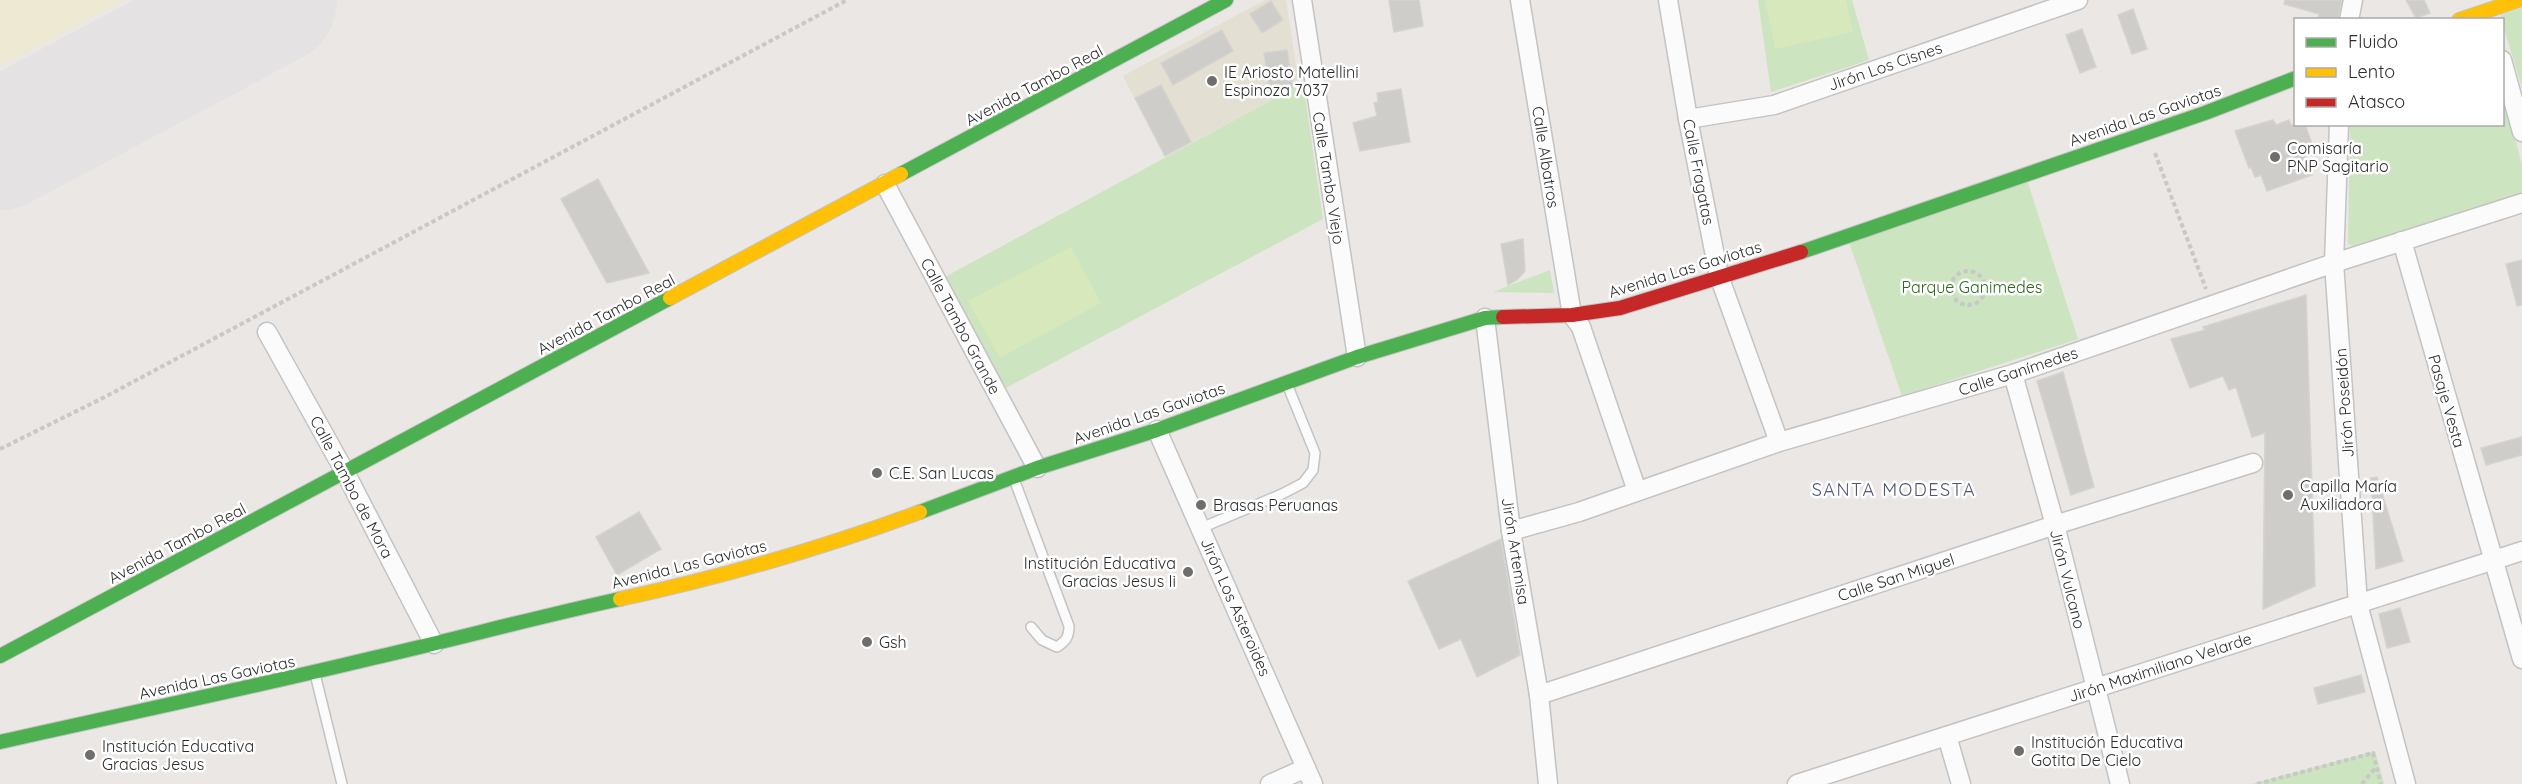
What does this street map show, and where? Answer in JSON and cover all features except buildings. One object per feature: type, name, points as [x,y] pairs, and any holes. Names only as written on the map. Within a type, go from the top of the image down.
[{"type":"street","name":"Avenida Tambo Real","points":[[0,656],[1226,0]]},
{"type":"street","name":"Calle Tambo Viejo","points":[[1302,0],[1357,357]]},
{"type":"street","name":"Calle Albatros","points":[[1520,0],[1572,315],[1581,327],[1637,491]]},
{"type":"street","name":"Calle Fragatas","points":[[1668,0],[1688,119],[1719,276],[1779,442]]},
{"type":"street","name":"Jirón Los Cisnes","points":[[1688,119],[1774,105],[2078,0]]},
{"type":"street","points":[[2349,18],[2353,0]]},
{"type":"street","points":[[2469,18],[2490,14],[2519,0]]},
{"type":"street","points":[[2504,67],[2522,132]]},
{"type":"street","name":"Avenida Las Gaviotas","points":[[0,742],[315,672],[434,644],[508,623],[699,582],[868,531],[1037,468],[1157,430],[1357,357],[1485,318],[1572,315],[1620,309],[1834,241],[2148,132],[2294,78]]},
{"type":"street","name":"Jirón Poseidón","points":[[2339,126],[2334,263],[2358,604],[2406,784]]},
{"type":"street","name":"Calle Tambo Grande","points":[[885,184],[1037,468]]},
{"type":"street","name":"Calle Ganímedes","points":[[1512,531],[1779,442],[2013,375],[2334,263],[2522,203]]},
{"type":"street","name":"Pasaje Vesta","points":[[2402,241],[2522,659]]},
{"type":"street","name":"Jirón Artemisa","points":[[1485,318],[1512,531],[1539,695],[1548,784]]},
{"type":"street","name":"Calle Tambo de Mora","points":[[267,332],[345,472],[434,644]]},
{"type":"street","name":"Jirón Vulcano","points":[[2013,375],[2055,525],[2120,784]]},
{"type":"street","name":"Jirón Los Asteroides","points":[[1157,430],[1310,776]]},
{"type":"street","name":"Calle San Miguel","points":[[1539,695],[2055,525],[2253,463]]},
{"type":"street","name":"Jirón Maximiliano Velarde","points":[[1797,784],[2522,551]]},
{"type":"street","points":[[1947,736],[1961,784]]},
{"type":"street","points":[[1269,784],[1310,776]]},
{"type":"lane","points":[[1201,528],[1282,494],[1303,483],[1313,470],[1315,453],[1286,383]]},
{"type":"lane","points":[[1013,477],[1069,626],[1069,635],[1065,642],[1057,647],[1041,640],[1031,627]]},
{"type":"lane","points":[[315,672],[342,784]]},
{"type":"path","points":[[0,449],[113,392],[847,0]]},
{"type":"path","points":[[2148,132],[2212,306]]},
{"type":"path","points":[[1971,271],[1984,280],[1984,294],[1974,303],[1960,303],[1952,292],[1952,281],[1960,273],[1971,271]]},
{"type":"path","points":[[2257,784],[2373,753],[2381,784]]},
{"type":"path","points":[[2362,784],[2376,766]]},
{"type":"shaded area","name":"IE Ariosto Matellini Espinoza 7037","points":[[1265,0],[1286,0],[1299,85],[1165,157],[1123,76]]},
{"type":"green space","points":[[1758,0],[1852,0],[1869,60],[1771,92]]},
{"type":"green space","points":[[1765,0],[1846,0],[1853,32],[1775,49]]},
{"type":"green space","points":[[2522,8],[2522,88],[2504,28],[2504,18],[2501,18],[2500,15]]},
{"type":"green space","points":[[1303,83],[1323,219],[1004,389],[943,278]]},
{"type":"green space","points":[[2504,96],[2522,165],[2522,193],[2354,246],[2348,244],[2350,126],[2504,126]]},
{"type":"green space","name":"Parque Ganimedes","points":[[2027,180],[2078,339],[1902,396],[1849,242]]},
{"type":"green space","points":[[1071,247],[1101,303],[1000,358],[968,301]]},
{"type":"green space","points":[[1550,270],[1554,293],[1493,292]]},
{"type":"green space","points":[[2375,751],[2384,784],[2252,784]]},
{"type":"sand","points":[[0,0],[124,0],[0,66]]},
{"type":"runway","points":[[0,145],[272,0]]},
{"type":"traffic: fast","points":[[901,174],[1226,0]]},
{"type":"traffic: fast","points":[[1801,252],[2205,113],[2294,79]]},
{"type":"traffic: fast","points":[[0,656],[670,298]]},
{"type":"traffic: fast","points":[[920,512],[1037,468],[1157,430],[1357,357],[1485,318],[1503,317]]},
{"type":"traffic: fast","points":[[0,742],[280,680],[620,599]]},
{"type":"traffic: slow","points":[[2465,18],[2519,0]]},
{"type":"traffic: slow","points":[[670,298],[901,174]]},
{"type":"traffic: slow","points":[[620,599],[772,561],[920,512]]},
{"type":"traffic: jam","points":[[1503,317],[1572,315],[1620,308],[1801,252]]},
{"type":"place","name":"IE Ariosto Matellini Espinoza 7037","points":[[1212,81]]},
{"type":"place","name":"Comisaría PNP Sagitario","points":[[2275,157]]},
{"type":"place","name":"C.E. San Lucas","points":[[877,473]]},
{"type":"place","name":"Capilla María Auxiliadora","points":[[2288,495]]},
{"type":"place","name":"Brasas Peruanas","points":[[1201,505]]},
{"type":"place","name":"Institución Educativa Gracias Jesus Ii","points":[[1188,572]]},
{"type":"place","name":"Gsh","points":[[867,642]]},
{"type":"place","name":"Institución Educativa Gotita De Cielo","points":[[2019,751]]},
{"type":"place","name":"Institución Educativa Gracias Jesus","points":[[90,755]]},
{"type":"district","name":"SANTA MODESTA","points":[[1894,490]]}]
